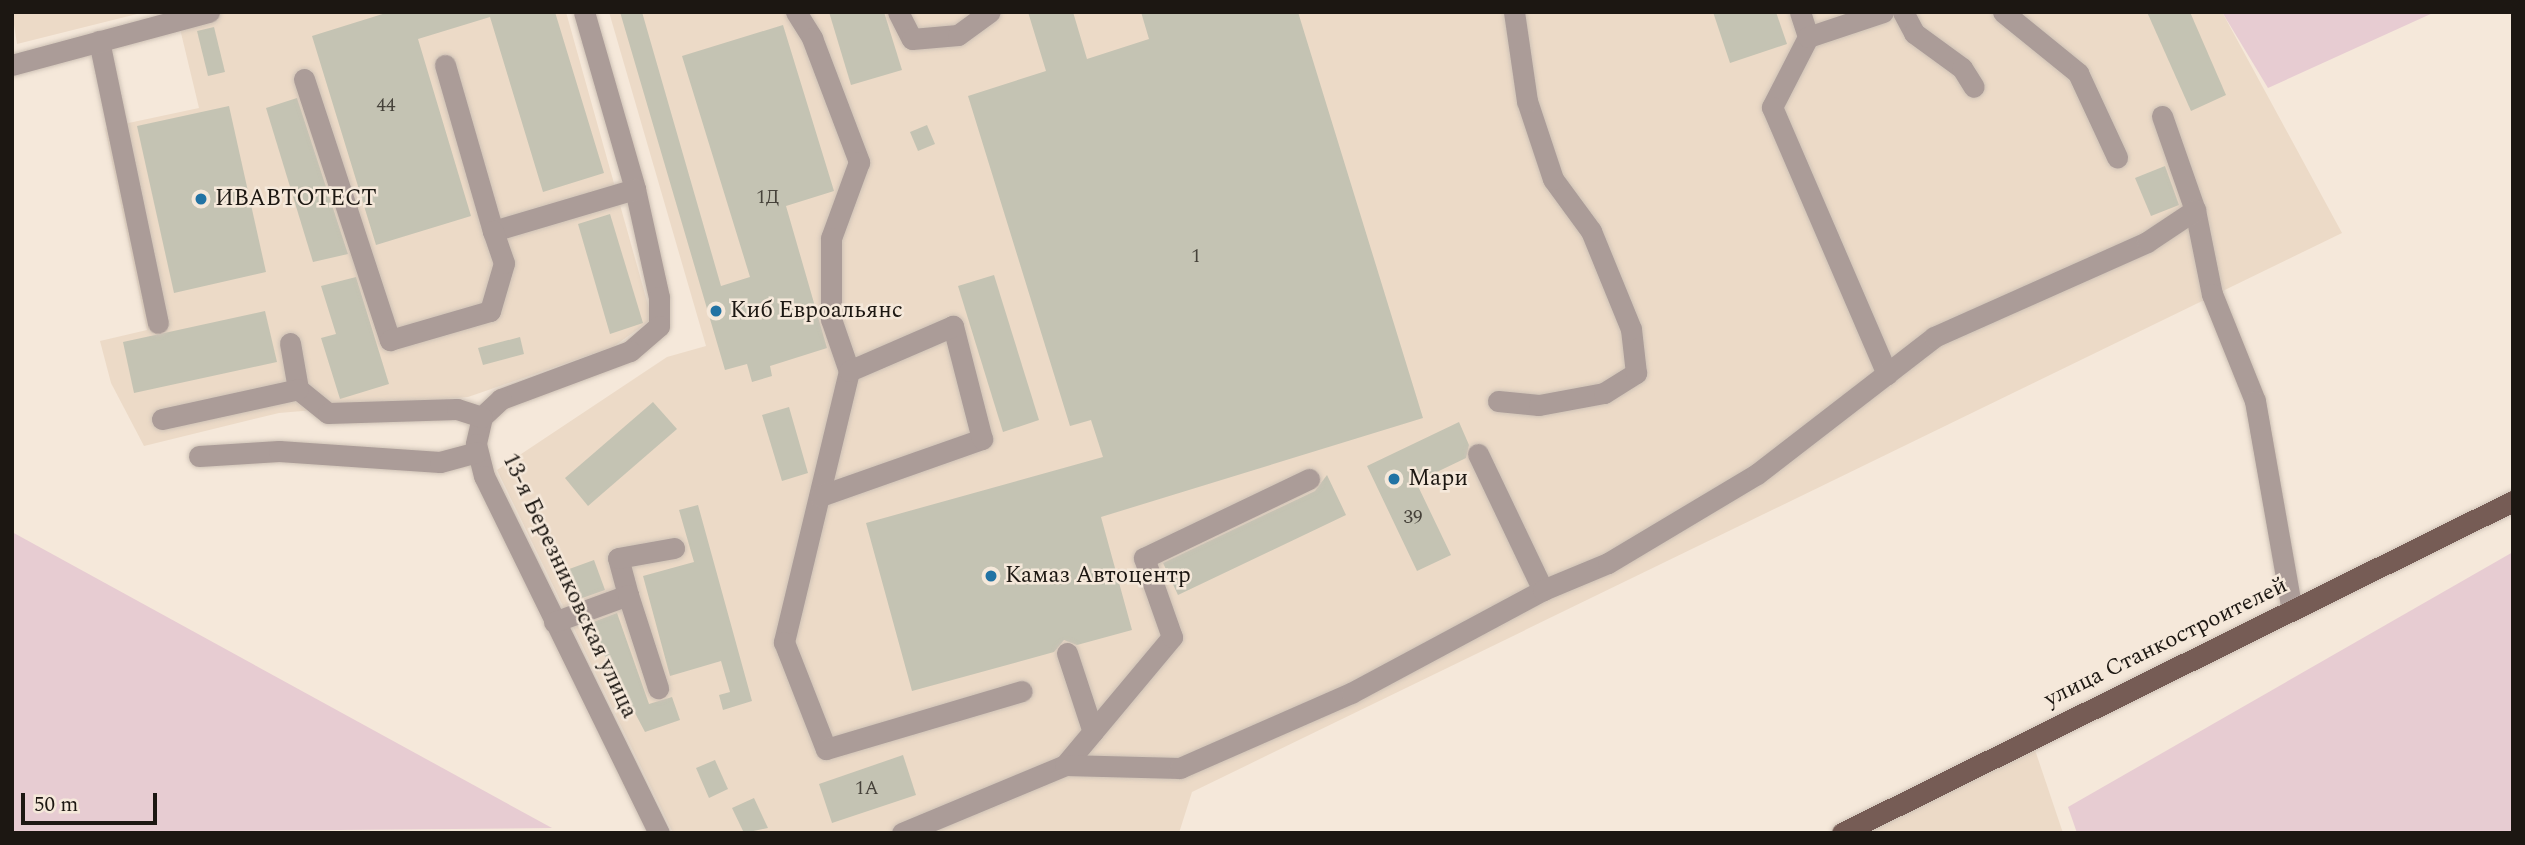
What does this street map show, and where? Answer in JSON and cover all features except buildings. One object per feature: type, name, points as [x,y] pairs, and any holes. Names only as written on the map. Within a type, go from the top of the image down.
[{"type":"main road","name":"улица Станкостроителей","points":[[1842,833],[2513,501]]},
{"type":"street","points":[[12,65],[209,12]]},
{"type":"street","points":[[290,343],[298,389],[328,413],[457,409],[482,417],[510,395],[630,351],[656,334],[659,297],[635,189],[584,12]]},
{"type":"street","points":[[796,12],[812,38],[859,162],[831,238],[831,319],[849,371],[783,642],[826,749],[1022,691]]},
{"type":"street","points":[[898,12],[912,39],[919,39],[958,34],[990,12]]},
{"type":"street","points":[[1498,401],[1539,405],[1604,393],[1636,373],[1631,329],[1591,231],[1553,179],[1527,101],[1514,12]]},
{"type":"street","points":[[1800,12],[1808,37],[1773,107],[1887,374]]},
{"type":"street","points":[[1808,37],[1883,12]]},
{"type":"street","points":[[1903,12],[1914,33],[1962,68],[1974,88]]},
{"type":"street","points":[[2003,12],[2078,73],[2117,157]]},
{"type":"street","points":[[99,41],[158,323]]},
{"type":"street","points":[[304,79],[390,340],[490,310],[504,263],[445,65]]},
{"type":"street","points":[[2162,116],[2194,210],[2213,294],[2255,401],[2292,610]]},
{"type":"street","points":[[493,231],[635,189]]},
{"type":"street","points":[[902,833],[1065,765],[1180,768],[1351,693],[1543,590],[1608,563],[1757,474],[1934,337],[2147,242],[2194,210]]},
{"type":"street","points":[[820,496],[982,439],[953,326],[849,371]]},
{"type":"street","points":[[162,419],[298,389]]},
{"type":"street","name":"13-я Березниковская улица","points":[[482,417],[477,452],[554,622],[659,833]]},
{"type":"street","points":[[198,456],[279,451],[440,462],[477,452]]},
{"type":"street","points":[[1478,454],[1543,590]]},
{"type":"street","points":[[1065,765],[1172,637],[1144,558],[1309,479]]},
{"type":"street","points":[[658,688],[618,558],[674,548]]},
{"type":"street","points":[[554,622],[628,595]]},
{"type":"street","points":[[1067,653],[1093,732]]},
{"type":"shaded area","points":[[12,12],[145,12],[17,44]]},
{"type":"shaded area","points":[[176,12],[566,12],[652,319],[613,347],[468,397],[279,413],[144,446],[111,383],[100,341],[147,330],[105,128],[199,108]]},
{"type":"shaded area","points":[[609,12],[2222,12],[2342,233],[1192,792],[1179,833],[673,833],[497,470],[667,357],[706,346]]},
{"type":"shaded area","points":[[2222,12],[2435,12],[2268,88]]},
{"type":"shaded area","points":[[12,532],[552,828],[12,833]]},
{"type":"shaded area","points":[[2513,552],[2513,833],[2077,833],[2068,807]]},
{"type":"shaded area","points":[[2033,744],[2063,833],[1855,833]]},
{"type":"place","name":"ИВАВТОТЕСТ","points":[[201,199]]},
{"type":"place","name":"Киб Евроальянс","points":[[716,311]]},
{"type":"place","name":"Мари","points":[[1394,479]]},
{"type":"place","name":"Камаз Автоцентр","points":[[991,576]]}]
